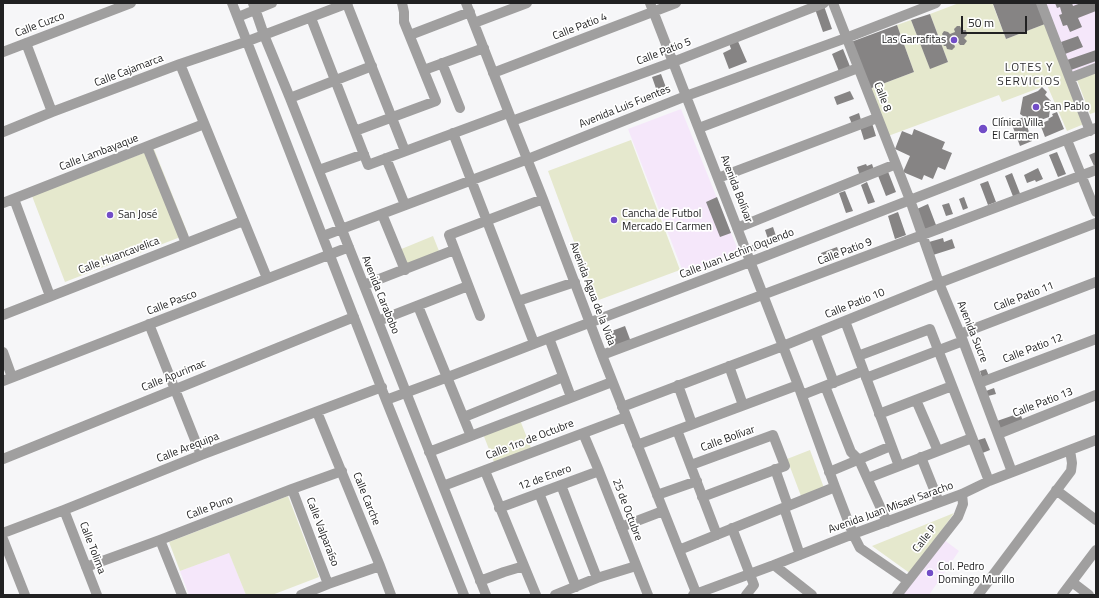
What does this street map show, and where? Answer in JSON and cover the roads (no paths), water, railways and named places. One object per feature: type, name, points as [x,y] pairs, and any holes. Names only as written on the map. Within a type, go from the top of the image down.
[{"type":"street","name":"Calle Cuzco","points":[[3,52],[130,3]]},
{"type":"street","points":[[232,3],[386,400],[464,595]]},
{"type":"street","points":[[238,16],[254,6],[272,3]]},
{"type":"street","points":[[355,130],[436,101],[404,22],[402,3]]},
{"type":"street","points":[[474,23],[527,3]]},
{"type":"street","name":"Calle Patio 4","points":[[493,73],[652,7],[676,3]]},
{"type":"street","name":"Calle Patio 5","points":[[364,154],[368,165],[454,133],[510,117],[673,62],[824,3]]},
{"type":"street","name":"Calle 8","points":[[833,3],[910,200]]},
{"type":"street","name":"Avenida Luis Fuentes","points":[[323,236],[528,159],[686,96],[846,38],[936,3]]},
{"type":"street","points":[[1041,3],[1070,78],[1093,130]]},
{"type":"street","points":[[348,4],[405,151]]},
{"type":"street","name":"Calle Cajamarca","points":[[3,132],[180,64],[248,41],[348,4]]},
{"type":"street","name":"Avenida Carabobo","points":[[254,6],[264,35],[319,170],[486,595]]},
{"type":"street","points":[[410,36],[468,7]]},
{"type":"street","name":"Avenida Agua de la Vida","points":[[468,7],[510,117],[528,159],[612,382],[696,594]]},
{"type":"street","name":"Avenida Bolívar","points":[[652,7],[798,385]]},
{"type":"street","points":[[311,18],[364,154],[319,170]]},
{"type":"street","points":[[26,43],[52,112]]},
{"type":"street","points":[[424,70],[484,48]]},
{"type":"street","points":[[442,63],[460,108]]},
{"type":"street","points":[[180,64],[267,278]]},
{"type":"street","points":[[290,98],[372,66]]},
{"type":"street","points":[[699,128],[858,68]]},
{"type":"street","points":[[1070,78],[1096,68]]},
{"type":"street","points":[[718,178],[878,118]]},
{"type":"street","name":"Calle Lambayaque","points":[[3,203],[204,124]]},
{"type":"street","name":"Calle Juan Lechin Oquendo","points":[[386,400],[448,378],[534,343],[750,262],[1093,130]]},
{"type":"street","points":[[454,133],[534,343]]},
{"type":"street","points":[[1067,140],[1096,212]]},
{"type":"street","points":[[147,147],[186,243]]},
{"type":"street","points":[[386,158],[405,205]]},
{"type":"street","points":[[737,228],[896,164]]},
{"type":"street","name":"Calle Patio 9","points":[[602,355],[764,296],[1096,170]]},
{"type":"street","points":[[14,199],[50,296]]},
{"type":"street","points":[[480,316],[449,235],[543,199]]},
{"type":"street","name":"Avenida Sucre","points":[[910,200],[939,283],[979,383],[1012,472]]},
{"type":"street","points":[[382,214],[405,270]]},
{"type":"street","name":"Calle Huancavelica","points":[[3,315],[243,221]]},
{"type":"street","name":"Calle Patio 10","points":[[622,407],[783,346],[939,283],[1096,223]]},
{"type":"street","name":"Calle Pasco","points":[[8,379],[349,247]]},
{"type":"street","points":[[364,286],[454,250]]},
{"type":"street","points":[[518,301],[575,282]]},
{"type":"street","name":"Calle Patio 11","points":[[802,395],[830,384],[938,350],[961,337],[1096,282]]},
{"type":"street","points":[[378,321],[468,286]]},
{"type":"street","points":[[418,306],[471,436]]},
{"type":"street","name":"Calle Apurimac","points":[[3,459],[354,317]]},
{"type":"street","points":[[845,321],[899,466]]},
{"type":"street","points":[[149,324],[201,455]]},
{"type":"street","points":[[858,356],[930,329],[989,481]]},
{"type":"street","points":[[815,333],[851,452],[859,460],[888,522]]},
{"type":"street","points":[[549,338],[571,397]]},
{"type":"street","name":"Calle Patio 12","points":[[979,383],[1096,339]]},
{"type":"street","points":[[3,352],[8,379]]},
{"type":"street","points":[[729,366],[743,405]]},
{"type":"street","points":[[464,417],[563,377]]},
{"type":"street","points":[[429,452],[612,382]]},
{"type":"street","points":[[637,445],[798,385],[829,472],[860,548],[908,581]]},
{"type":"street","points":[[678,386],[692,424]]},
{"type":"street","points":[[879,414],[952,386]]},
{"type":"street","name":"Calle Arequipa","points":[[3,533],[201,455],[382,387]]},
{"type":"street","name":"Calle Patio 13","points":[[998,434],[1096,395]]},
{"type":"street","points":[[916,400],[938,451]]},
{"type":"street","name":"Calle Carche","points":[[318,412],[391,595]]},
{"type":"street","name":"Calle 1ro de Octubre","points":[[443,486],[626,417]]},
{"type":"street","points":[[677,430],[717,535]]},
{"type":"street","name":"25 de Octubre","points":[[583,433],[648,595]]},
{"type":"street","name":"Calle Bolívar","points":[[691,466],[773,436],[785,466],[775,469]]},
{"type":"street","points":[[868,478],[972,438]]},
{"type":"street","name":"Avenida Juan Misael Saracho","points":[[696,594],[962,494],[989,481],[1096,440]]},
{"type":"street","points":[[829,472],[891,446]]},
{"type":"street","points":[[978,595],[1071,471],[1072,463],[1070,450]]},
{"type":"street","points":[[920,457],[939,502]]},
{"type":"street","points":[[702,497],[775,469],[800,555]]},
{"type":"street","name":"Calle Puno","points":[[86,567],[342,471]]},
{"type":"street","points":[[485,471],[536,595]]},
{"type":"street","name":"12 de Enero","points":[[499,508],[599,472]]},
{"type":"street","points":[[657,495],[697,481]]},
{"type":"street","points":[[560,486],[598,578]]},
{"type":"street","points":[[679,550],[835,487]]},
{"type":"street","name":"Calle Valparaíso","points":[[292,489],[328,584]]},
{"type":"street","points":[[1056,490],[1096,520]]},
{"type":"street","points":[[539,493],[576,587]]},
{"type":"street","name":"Calle P","points":[[897,595],[958,517],[963,504],[962,494]]},
{"type":"street","name":"Calle Tolima","points":[[64,510],[97,595]]},
{"type":"street","points":[[621,527],[663,511]]},
{"type":"street","points":[[732,528],[754,585],[746,595]]},
{"type":"street","points":[[3,539],[25,595]]},
{"type":"street","points":[[160,540],[182,595]]},
{"type":"street","points":[[1062,595],[1096,550]]},
{"type":"street","points":[[774,565],[812,595]]},
{"type":"street","points":[[301,595],[380,566]]},
{"type":"street","points":[[480,581],[524,566]]},
{"type":"street","points":[[555,595],[598,578],[636,566]]},
{"type":"street","points":[[1072,582],[1089,595]]},
{"type":"place","name":"Las Garrafitas","points":[[954,40]]},
{"type":"place","name":"San Pablo","points":[[1036,107]]},
{"type":"place","name":"Clínica Villa El Carmen","points":[[983,129]]},
{"type":"place","name":"San José","points":[[110,215]]},
{"type":"place","name":"Cancha de Futbol Mercado El Carmen","points":[[614,220]]},
{"type":"place","name":"Col. Pedro Domingo Murillo","points":[[930,573]]},
{"type":"district","name":"LOTES Y SERVICIOS","points":[[1029,75]]}]
